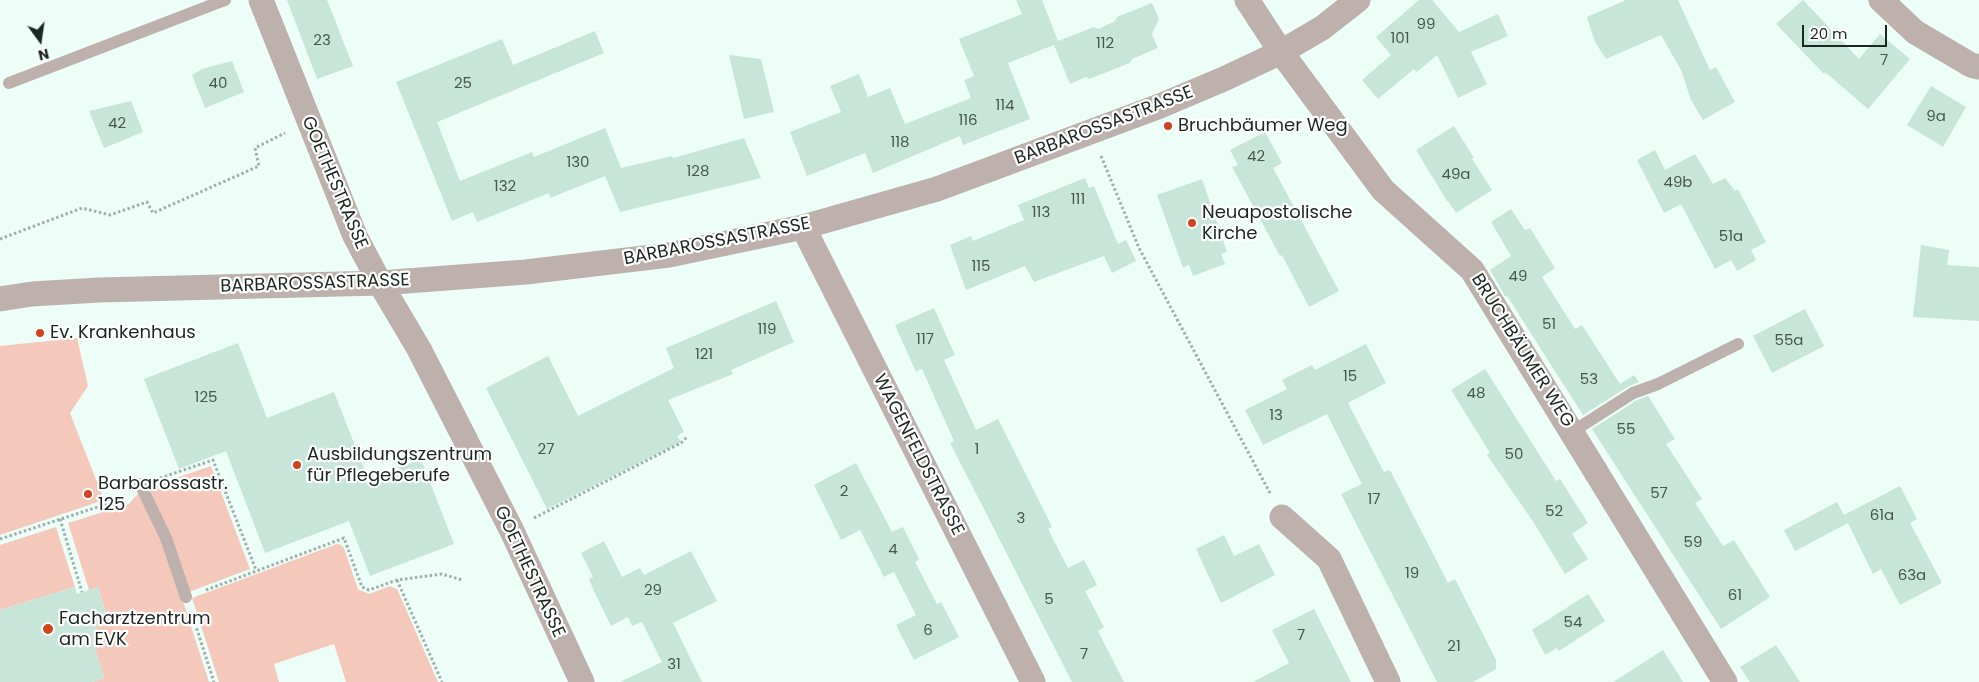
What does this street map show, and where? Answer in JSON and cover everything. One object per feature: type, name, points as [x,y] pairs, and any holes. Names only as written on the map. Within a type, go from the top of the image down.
[{"type":"street","name":"GOETHESTRASSE","points":[[261,0],[355,236],[419,349],[510,529],[582,682]]},
{"type":"street","name":"BRUCHBÄUMER WEG","points":[[1247,0],[1281,52],[1383,190],[1472,270],[1725,682]]},
{"type":"street","name":"BARBAROSSASTRASSE","points":[[0,299],[32,294],[99,290],[380,283],[526,272],[669,255],[803,227],[937,189],[1092,132],[1226,78],[1281,52],[1322,28],[1358,0]]},
{"type":"street","points":[[1881,0],[1915,32],[1971,65],[1979,67]]},
{"type":"street","name":"WAGENFELDSTRASSE","points":[[803,227],[1033,682]]},
{"type":"street","points":[[1282,517],[1329,559],[1388,682]]},
{"type":"lane","points":[[9,83],[225,0]]},
{"type":"lane","points":[[1572,432],[1633,393],[1658,384],[1738,344]]},
{"type":"lane","points":[[140,484],[166,538],[186,597]]},
{"type":"path","points":[[0,238],[82,208],[110,215],[148,202],[153,213],[259,166],[255,148],[308,121]]},
{"type":"path","points":[[1092,132],[1139,248],[1282,517]]},
{"type":"path","points":[[510,529],[681,443],[687,437]]},
{"type":"path","points":[[0,539],[132,496],[140,484],[213,460],[256,570]]},
{"type":"path","points":[[60,519],[82,592]]},
{"type":"path","points":[[214,682],[186,597],[344,538],[362,587],[369,590],[397,580],[442,574],[462,580]]},
{"type":"path","points":[[397,580],[442,682]]},
{"type":"shaded area","points":[[77,338],[88,386],[70,413],[104,500],[0,535],[0,346]]},
{"type":"shaded area","points":[[211,466],[250,569],[181,595],[209,682],[92,682],[104,678],[92,639],[99,637],[95,621],[107,617],[98,587],[89,590],[68,523],[129,504],[141,490]]},
{"type":"shaded area","points":[[56,527],[75,587],[0,610],[0,545]]},
{"type":"shaded area","points":[[337,544],[344,548],[358,589],[369,594],[390,586],[397,589],[438,682],[346,682],[334,644],[274,664],[279,682],[219,682],[192,598]]},
{"type":"building","points":[[287,0],[327,0],[353,66],[317,79]]},
{"type":"building","points":[[1016,0],[1042,0],[1058,41],[1094,27],[1098,29],[1115,21],[1117,17],[1152,3],[1159,19],[1152,34],[1158,48],[1132,59],[1130,63],[1089,79],[1086,77],[1070,84],[1054,45],[1008,63],[1030,119],[963,145],[960,136],[873,173],[865,153],[807,176],[790,132],[841,112],[830,86],[859,74],[868,97],[890,88],[905,124],[971,98],[964,80],[974,76],[959,39],[1022,14]]},
{"type":"building","points":[[1419,0],[1432,0],[1459,32],[1498,14],[1508,36],[1471,52],[1487,84],[1458,98],[1437,55],[1417,72],[1414,69],[1378,99],[1362,80],[1391,55],[1376,37]]},
{"type":"building","points":[[1626,0],[1678,0],[1710,70],[1716,67],[1735,102],[1703,120],[1691,100],[1681,70],[1661,35],[1606,59],[1595,42],[1587,17]]},
{"type":"building","points":[[1803,0],[1859,59],[1880,34],[1910,59],[1868,109],[1825,72],[1824,74],[1776,24]]},
{"type":"building","points":[[595,31],[604,53],[437,122],[460,181],[532,152],[534,157],[605,128],[621,168],[672,156],[673,158],[744,138],[761,178],[620,212],[605,176],[550,198],[549,193],[477,222],[473,212],[452,221],[396,82],[502,39],[513,65]]},
{"type":"building","points":[[729,55],[761,59],[774,112],[744,119]]},
{"type":"building","points":[[232,61],[244,92],[205,108],[192,75],[202,69]]},
{"type":"building","points":[[1931,86],[1966,107],[1943,147],[1907,125]]},
{"type":"building","points":[[131,101],[143,132],[104,148],[89,111]]},
{"type":"building","points":[[1454,126],[1492,190],[1456,213],[1416,150]]},
{"type":"building","points":[[1265,132],[1282,163],[1273,168],[1339,291],[1309,307],[1232,167],[1238,165],[1230,150]]},
{"type":"building","points":[[1655,150],[1665,170],[1695,154],[1713,184],[1725,178],[1735,191],[1738,189],[1766,242],[1751,250],[1756,260],[1737,271],[1731,260],[1715,269],[1681,204],[1664,213],[1637,160]]},
{"type":"building","points":[[1085,178],[1089,188],[1094,186],[1118,244],[1126,240],[1136,261],[1112,273],[1104,256],[1034,282],[1025,266],[966,290],[950,245],[971,236],[973,241],[1024,220],[1018,205]]},
{"type":"building","name":"Neuapostolische Kirche","points":[[1202,179],[1227,252],[1221,254],[1225,264],[1193,276],[1189,265],[1183,268],[1157,195]]},
{"type":"building","points":[[1511,209],[1525,230],[1530,228],[1555,268],[1542,277],[1575,329],[1582,325],[1620,384],[1634,375],[1639,382],[1629,386],[1583,415],[1490,270],[1511,256],[1491,222]]},
{"type":"building","points":[[1921,245],[1949,250],[1947,265],[1979,267],[1979,321],[1913,317]]},
{"type":"building","points":[[776,301],[794,342],[731,370],[733,374],[668,400],[684,432],[677,436],[681,442],[547,509],[486,388],[548,356],[578,416],[674,368],[666,348]]},
{"type":"building","points":[[934,308],[955,355],[944,360],[976,430],[998,419],[1052,527],[1048,529],[1068,568],[1084,560],[1097,585],[1085,591],[1104,627],[1098,631],[1124,682],[1072,682],[950,443],[954,441],[922,369],[916,372],[895,325]]},
{"type":"building","points":[[1805,309],[1824,346],[1772,373],[1753,336]]},
{"type":"building","points":[[238,343],[267,418],[334,392],[368,479],[421,459],[454,544],[370,576],[349,521],[265,553],[226,451],[179,469],[144,379]]},
{"type":"building","points":[[1366,344],[1386,383],[1348,403],[1384,472],[1390,470],[1448,583],[1455,579],[1496,660],[1496,669],[1473,682],[1437,682],[1341,494],[1362,484],[1327,414],[1263,445],[1245,410],[1287,389],[1282,380],[1312,365],[1315,370]]},
{"type":"building","points":[[1485,369],[1556,481],[1560,479],[1588,523],[1572,534],[1588,559],[1565,574],[1534,523],[1487,455],[1490,453],[1451,390]]},
{"type":"building","points":[[1648,396],[1675,439],[1666,444],[1702,499],[1695,503],[1723,546],[1734,540],[1770,597],[1721,629],[1592,429],[1637,400]]},
{"type":"building","points":[[856,463],[892,532],[903,527],[919,559],[915,562],[937,604],[941,602],[959,637],[914,660],[896,625],[916,615],[894,572],[884,577],[860,530],[841,540],[814,485]]},
{"type":"building","points":[[1900,486],[1917,519],[1910,523],[1942,583],[1900,605],[1881,569],[1873,574],[1848,523],[1795,551],[1784,530],[1837,502],[1844,515]]},
{"type":"building","points":[[1224,535],[1234,556],[1259,544],[1275,575],[1221,603],[1196,549]]},
{"type":"building","points":[[604,541],[622,577],[640,568],[644,575],[691,551],[717,601],[673,623],[702,682],[620,682],[662,662],[642,622],[632,626],[628,617],[611,626],[594,591],[589,579],[593,577],[581,553]]},
{"type":"building","name":"Facharztzentrum am EVK","points":[[75,587],[77,594],[98,587],[107,618],[95,621],[99,637],[92,639],[104,678],[92,682],[0,682],[0,610]]},
{"type":"building","points":[[1588,594],[1605,621],[1559,651],[1557,648],[1545,655],[1532,630]]},
{"type":"building","points":[[1314,609],[1351,682],[1253,682],[1289,663],[1272,630]]},
{"type":"building","points":[[1776,645],[1800,682],[1750,682],[1740,667]]},
{"type":"building","points":[[1663,650],[1683,682],[1613,682]]},
{"type":"place","name":"Bruchbäumer Weg","points":[[1168,126]]},
{"type":"place","name":"Neuapostolische Kirche","points":[[1192,223]]},
{"type":"place","name":"Ev. Krankenhaus","points":[[40,333]]},
{"type":"place","name":"Ausbildungszentrum für Pflegeberufe","points":[[297,465]]},
{"type":"place","name":"Barbarossastr. 125","points":[[88,494]]},
{"type":"place","name":"Facharztzentrum am EVK","points":[[48,629]]}]
